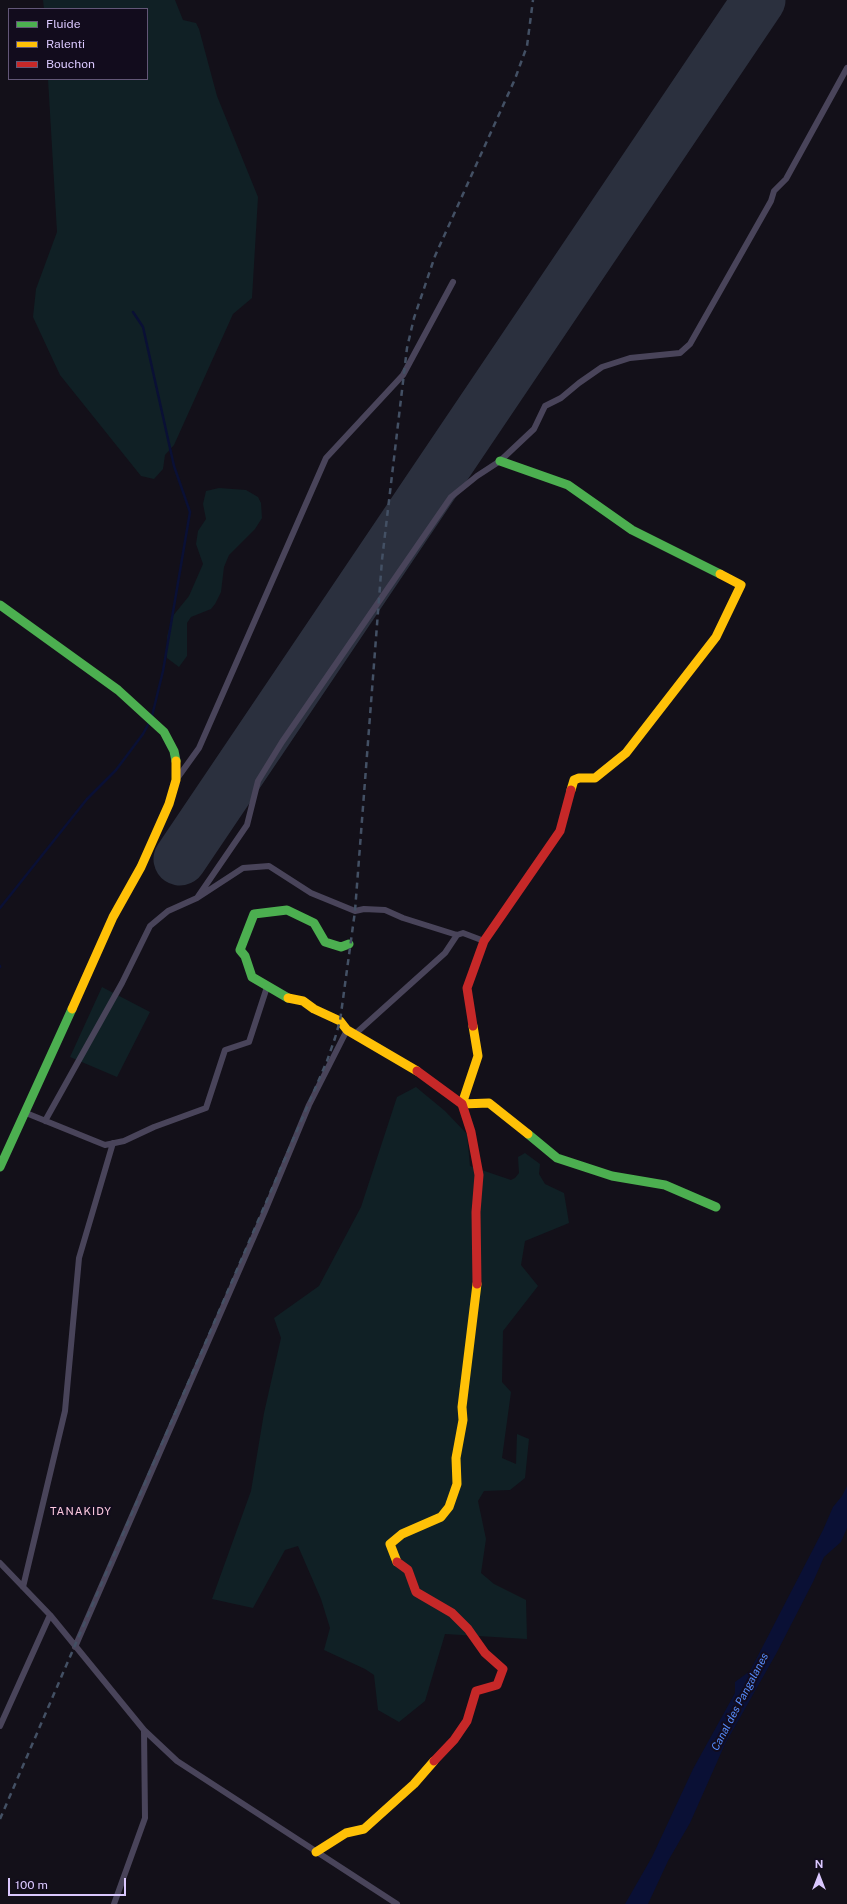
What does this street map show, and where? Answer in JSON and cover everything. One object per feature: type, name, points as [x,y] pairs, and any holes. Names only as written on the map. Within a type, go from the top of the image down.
[{"type":"street","points":[[197,898],[247,825],[258,781],[286,736],[451,497],[477,476],[500,461],[534,429],[546,406],[561,398],[579,382],[602,367],[630,358],[680,353],[690,344],[771,201],[774,191],[786,179],[847,68]]},
{"type":"street","points":[[176,780],[199,748],[326,458],[403,375],[452,282]]},
{"type":"street","points":[[462,1104],[478,1056],[467,988],[484,941],[560,831],[574,780],[579,778],[595,778],[626,753],[716,637],[741,585],[632,530],[568,485],[500,461]]},
{"type":"street","points":[[0,605],[118,690],[164,732],[174,751],[177,766],[176,780],[169,804],[141,867],[113,917],[26,1114],[0,1167]]},
{"type":"street","points":[[45,1121],[122,982],[150,926],[168,911],[197,898],[243,868],[269,866],[311,893],[355,911],[364,909],[385,910],[404,918],[457,935],[463,934],[484,941]]},
{"type":"street","points":[[316,1852],[346,1833],[364,1828],[414,1784],[463,1728],[467,1721],[476,1691],[497,1685],[503,1669],[485,1653],[468,1629],[452,1613],[416,1592],[408,1570],[398,1564],[390,1544],[402,1534],[441,1517],[449,1507],[457,1484],[456,1458],[463,1420],[462,1408],[477,1282],[476,1212],[479,1175],[471,1132],[462,1104],[412,1067],[351,1032],[340,1022],[314,1009],[303,1001],[286,998],[252,977],[245,956],[240,950],[254,914],[287,910],[314,923],[325,942],[341,947],[349,944]]},
{"type":"street","points":[[75,1647],[262,1218],[309,1105],[351,1032],[445,953],[457,935]]},
{"type":"street","points":[[26,1114],[105,1145],[124,1142],[154,1127],[206,1108],[225,1050],[249,1042],[267,987]]},
{"type":"street","points":[[462,1104],[489,1103],[557,1158],[612,1176],[665,1185],[716,1207]]},
{"type":"street","points":[[23,1587],[64,1411],[79,1258],[113,1143]]},
{"type":"street","points":[[0,1563],[50,1615],[144,1730],[177,1762],[397,1904]]},
{"type":"street","points":[[0,1726],[50,1615]]},
{"type":"street","points":[[114,1904],[144,1818],[144,1730]]},
{"type":"shaded area","points":[[43,0],[175,0],[183,20],[196,23],[199,29],[217,96],[258,197],[252,298],[233,314],[174,445],[165,455],[163,469],[154,479],[141,476],[60,375],[33,317],[36,289],[57,232],[48,80],[148,80],[148,8],[44,8]]},
{"type":"shaded area","points":[[219,488],[246,490],[258,497],[261,503],[262,518],[255,529],[229,555],[224,567],[221,592],[215,604],[211,609],[191,617],[187,623],[187,656],[179,667],[167,658],[167,637],[172,617],[189,596],[203,564],[196,544],[198,531],[206,519],[203,504],[206,491]]},
{"type":"shaded area","points":[[102,987],[150,1012],[117,1077],[70,1057]]},
{"type":"shaded area","points":[[416,1087],[445,1111],[467,1134],[470,1166],[511,1180],[519,1173],[518,1157],[525,1153],[540,1164],[539,1174],[545,1184],[564,1193],[569,1223],[525,1241],[521,1265],[538,1286],[503,1331],[502,1382],[511,1392],[502,1458],[516,1464],[517,1434],[529,1439],[525,1478],[510,1490],[484,1491],[478,1501],[486,1539],[481,1573],[494,1584],[526,1600],[527,1639],[445,1634],[425,1701],[399,1722],[378,1710],[374,1675],[365,1669],[324,1650],[330,1628],[321,1599],[298,1546],[285,1550],[253,1608],[212,1599],[251,1491],[264,1413],[281,1338],[274,1318],[319,1286],[361,1207],[397,1097]]},
{"type":"water","name":"Canal des Pangalanes","points":[[847,1486],[847,1528],[841,1542],[824,1557],[813,1582],[776,1654],[725,1744],[690,1823],[668,1861],[648,1904],[625,1904],[652,1857],[693,1769],[735,1693],[735,1682],[750,1671],[823,1530],[833,1507],[842,1496]]},
{"type":"waterway","points":[[133,312],[143,327],[174,466],[190,512],[163,671],[152,716]]},
{"type":"waterway","points":[[0,908],[87,799],[116,770],[143,734],[150,721]]},
{"type":"runway","points":[[180,859],[759,0]]},
{"type":"railway","points":[[0,1819],[327,1061],[340,1021],[355,911],[382,560],[407,348],[414,318],[435,256],[515,79],[527,46],[533,0]]},
{"type":"traffic: fast","points":[[500,461],[568,485],[632,530],[720,574]]},
{"type":"traffic: fast","points":[[0,605],[118,690],[164,732],[174,751],[176,761]]},
{"type":"traffic: fast","points":[[288,998],[252,977],[245,956],[240,950],[254,914],[287,910],[314,923],[325,942],[341,947],[349,944]]},
{"type":"traffic: fast","points":[[0,1167],[72,1009]]},
{"type":"traffic: fast","points":[[528,1134],[557,1158],[612,1176],[665,1185],[716,1207]]},
{"type":"traffic: slow","points":[[571,790],[574,780],[579,778],[595,778],[626,753],[716,637],[741,585],[720,574]]},
{"type":"traffic: slow","points":[[72,1009],[113,917],[141,867],[169,804],[176,780],[176,761]]},
{"type":"traffic: slow","points":[[288,998],[303,1001],[314,1009],[340,1021],[347,1030],[417,1071]]},
{"type":"traffic: slow","points":[[473,1026],[478,1056],[462,1104],[489,1103],[528,1134]]},
{"type":"traffic: slow","points":[[397,1562],[390,1544],[402,1534],[441,1517],[449,1507],[457,1484],[456,1458],[463,1420],[462,1407],[477,1284]]},
{"type":"traffic: slow","points":[[316,1852],[346,1833],[364,1829],[414,1784],[434,1761]]},
{"type":"traffic: jam","points":[[473,1026],[467,988],[484,941],[560,831],[571,790]]},
{"type":"traffic: jam","points":[[417,1071],[462,1104],[471,1132],[479,1175],[476,1212],[477,1284]]},
{"type":"traffic: jam","points":[[397,1562],[408,1570],[416,1592],[452,1613],[468,1629],[485,1653],[503,1669],[497,1685],[476,1691],[467,1721],[454,1740],[434,1761]]},
{"type":"district","name":"TANAKIDY","points":[[81,1512]]}]
